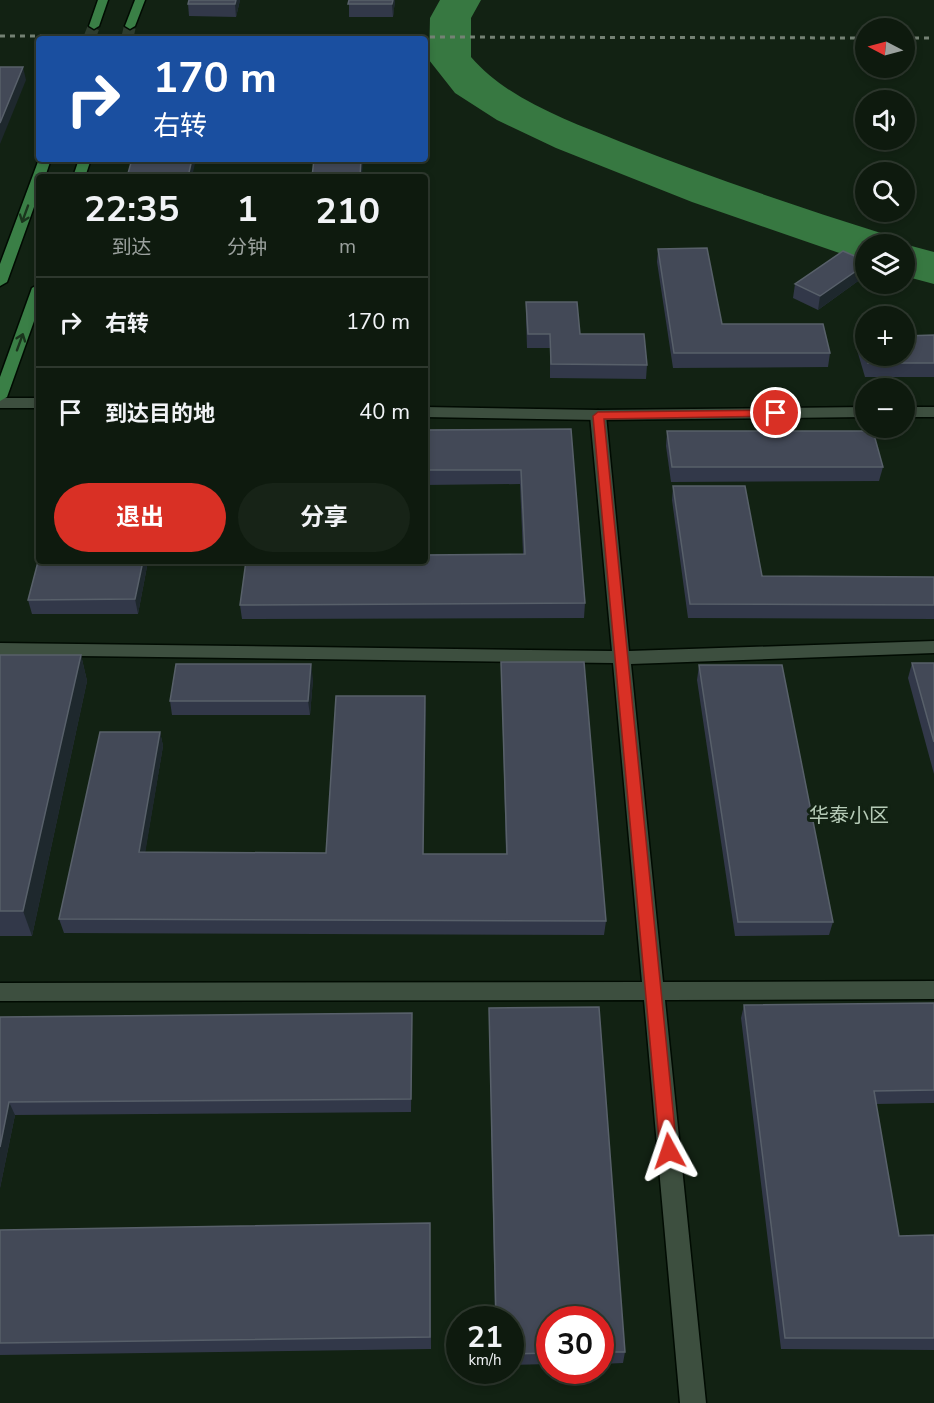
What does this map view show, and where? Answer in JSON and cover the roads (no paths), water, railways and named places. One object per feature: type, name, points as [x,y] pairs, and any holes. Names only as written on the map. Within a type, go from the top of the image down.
[{"type":"main road","points":[[94,26],[104,0]]},
{"type":"main road","points":[[130,26],[140,0]]},
{"type":"main road","points":[[0,282],[36,184]]},
{"type":"main road","points":[[0,397],[36,296]]},
{"type":"street","points":[[0,403],[36,404]]},
{"type":"street","points":[[428,412],[598,416],[855,412]]},
{"type":"street","points":[[915,412],[934,412]]},
{"type":"street","points":[[598,416],[693,1403]]},
{"type":"street","points":[[0,649],[622,658],[934,647]]},
{"type":"street","points":[[0,992],[934,990]]},
{"type":"waterway","points":[[461,0],[450,18],[450,60],[470,84],[513,110],[639,166],[855,241]]},
{"type":"waterway","points":[[915,263],[934,269]]},
{"type":"tunnel","points":[[90,36],[94,26]]},
{"type":"tunnel","points":[[128,36],[130,26]]},
{"type":"railway","points":[[0,36],[36,36]]},
{"type":"railway","points":[[428,37],[855,38]]},
{"type":"railway","points":[[915,38],[934,38]]},
{"type":"district","name":"华泰小区","points":[[849,815]]}]
